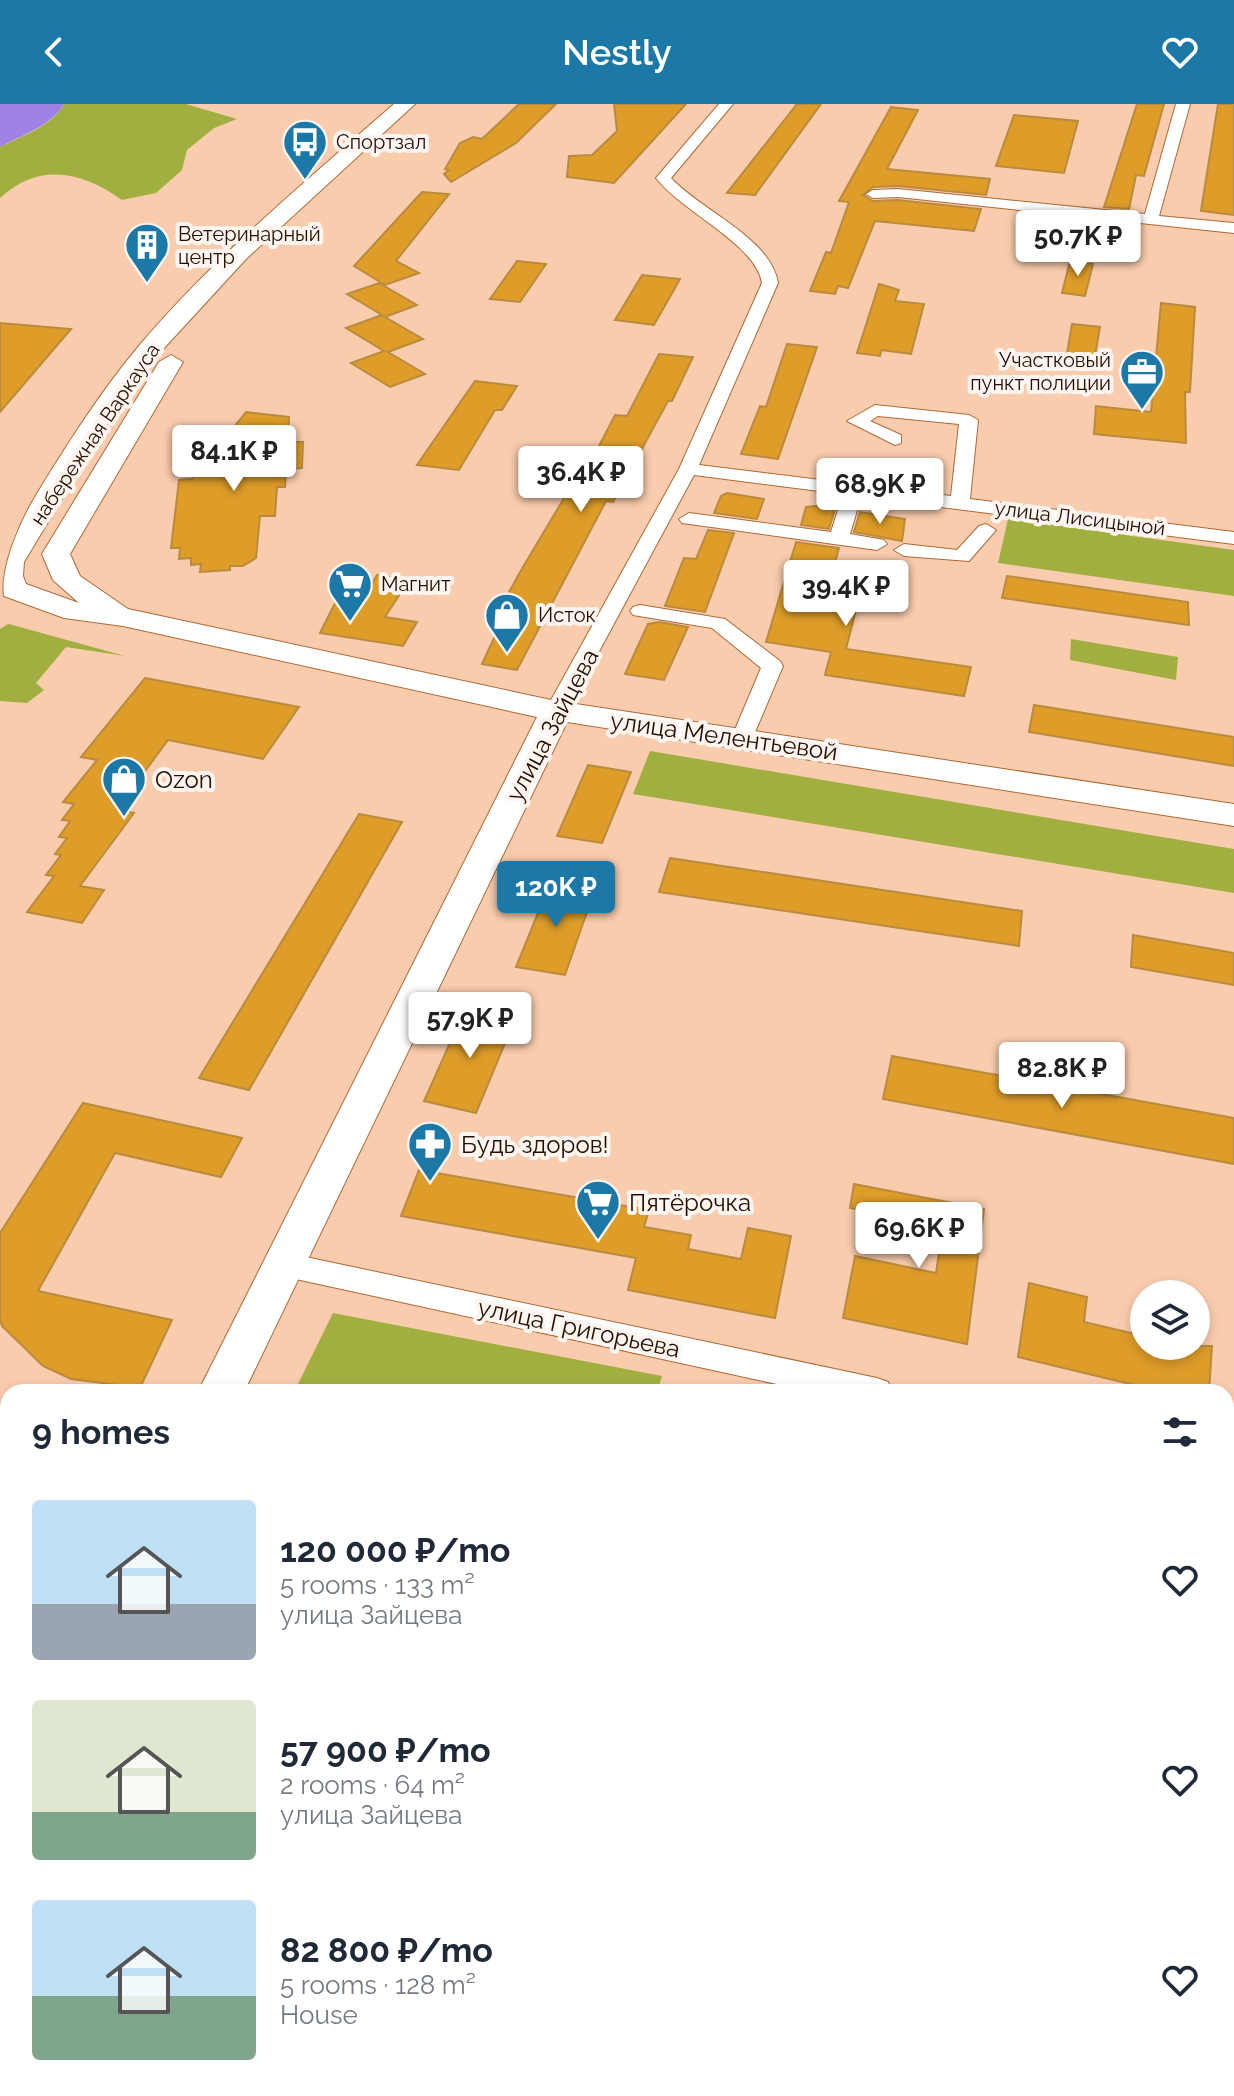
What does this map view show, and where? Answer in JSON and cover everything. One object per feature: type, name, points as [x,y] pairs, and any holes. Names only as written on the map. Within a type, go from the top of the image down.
[{"type":"main road","name":"набережная Варкауса","points":[[61,571],[56,554],[179,350],[362,155],[405,104]]},
{"type":"main road","name":"набережная Варкауса","points":[[7,588],[10,562],[57,483],[145,354],[263,233],[431,104]]},
{"type":"main road","points":[[7,588],[45,586],[54,581],[61,571],[75,587],[123,617]]},
{"type":"main road","points":[[7,588],[75,612],[123,617]]},
{"type":"main road","name":"улица Мелентьевой","points":[[123,617],[556,711],[1234,815]]},
{"type":"main road","name":"улица Зайцева","points":[[225,1384],[556,711]]},
{"type":"street","name":"улица Зайцева","points":[[556,711],[688,469],[737,351],[770,283],[768,270],[760,259],[727,229],[683,200],[663,178],[726,104]]},
{"type":"street","points":[[1151,219],[1183,104]]},
{"type":"street","points":[[873,194],[898,193],[1234,228]]},
{"type":"street","points":[[895,439],[856,421],[875,410],[969,420],[960,502]]},
{"type":"street","name":"улица Лисицыной","points":[[688,469],[1234,538]]},
{"type":"street","points":[[839,539],[854,489]]},
{"type":"street","points":[[689,519],[877,544]]},
{"type":"street","points":[[904,550],[962,557],[986,530]]},
{"type":"street","points":[[640,611],[718,623],[772,666],[742,739]]},
{"type":"street","name":"улица Григорьева","points":[[282,1264],[840,1384]]},
{"type":"green space","points":[[64,104],[186,104],[237,119],[214,128],[187,150],[182,170],[156,193],[122,200],[92,182],[76,177],[45,175],[30,179],[0,198],[0,147],[45,124]]},
{"type":"green space","points":[[1008,519],[1234,550],[1234,596],[998,563]]},
{"type":"green space","points":[[8,624],[125,656],[66,647],[36,683],[44,690],[27,703],[0,701],[0,629]]},
{"type":"green space","points":[[1071,639],[1178,657],[1176,680],[1070,660]]},
{"type":"green space","points":[[650,751],[1234,849],[1234,893],[633,794]]},
{"type":"green space","points":[[333,1313],[662,1376],[660,1384],[298,1384]]},
{"type":"shaded area","points":[[0,104],[64,104],[44,124],[0,147]]},
{"type":"building","points":[[519,104],[556,104],[516,143],[451,182],[444,174],[449,170],[445,169],[460,143],[473,137],[482,139]]},
{"type":"building","points":[[614,104],[686,104],[614,183],[567,177],[569,156],[592,155],[617,131]]},
{"type":"building","points":[[797,104],[821,104],[755,195],[727,193]]},
{"type":"building","points":[[1137,104],[1164,104],[1144,176],[1136,175],[1129,209],[1104,207]]},
{"type":"building","points":[[1218,104],[1234,104],[1234,215],[1201,211]]},
{"type":"building","points":[[891,107],[918,110],[887,169],[990,179],[986,195],[898,186],[873,187],[863,195],[873,201],[898,200],[981,209],[974,231],[875,221],[848,288],[838,286],[835,294],[810,291],[826,252],[831,253],[849,202],[839,201]]},
{"type":"building","points":[[1014,115],[1078,121],[1064,173],[996,166]]},
{"type":"building","points":[[422,192],[449,194],[396,261],[419,273],[385,285],[354,266]]},
{"type":"building","points":[[1101,222],[1126,224],[1122,242],[1098,239]]},
{"type":"building","points":[[517,261],[546,264],[520,302],[490,299]]},
{"type":"building","points":[[1070,261],[1093,264],[1085,296],[1062,293]]},
{"type":"building","points":[[642,275],[680,279],[654,325],[615,320]]},
{"type":"building","points":[[379,283],[417,305],[385,317],[423,339],[388,352],[425,374],[390,387],[351,363],[384,351],[346,328],[382,315],[347,294]]},
{"type":"building","points":[[879,284],[899,290],[895,301],[924,304],[911,354],[881,350],[880,356],[857,353]]},
{"type":"building","points":[[1161,303],[1195,307],[1190,392],[1185,392],[1186,443],[1094,434],[1096,406],[1151,412]]},
{"type":"building","points":[[0,323],[71,329],[0,412]]},
{"type":"building","points":[[1072,324],[1100,327],[1094,362],[1066,359]]},
{"type":"building","points":[[787,344],[817,347],[778,459],[741,454],[760,406],[766,407]]},
{"type":"building","points":[[659,354],[693,357],[672,401],[668,401],[613,502],[606,501],[517,670],[482,664],[509,606],[502,605],[520,572],[576,478],[582,479],[615,415],[627,416]]},
{"type":"building","points":[[475,381],[517,386],[502,410],[495,410],[459,470],[417,465]]},
{"type":"building","points":[[246,412],[289,417],[288,442],[303,442],[302,468],[286,469],[285,487],[277,487],[275,516],[260,516],[256,558],[243,566],[230,566],[230,570],[200,572],[201,564],[191,565],[191,558],[179,559],[180,548],[171,548],[179,480],[192,479]]},
{"type":"building","points":[[727,493],[764,499],[757,519],[714,513],[721,496]]},
{"type":"building","points":[[806,507],[835,509],[829,529],[801,525]]},
{"type":"building","points":[[860,512],[905,519],[902,541],[854,532]]},
{"type":"building","points":[[708,530],[734,533],[705,612],[665,606],[684,558],[696,559]]},
{"type":"building","points":[[796,542],[839,548],[830,581],[862,586],[846,649],[971,667],[964,696],[825,675],[831,652],[766,642]]},
{"type":"building","points":[[377,575],[409,580],[385,617],[417,622],[403,646],[320,633],[338,597],[351,599],[358,588],[368,590]]},
{"type":"building","points":[[1007,576],[1188,602],[1189,625],[1002,598]]},
{"type":"building","points":[[659,622],[688,627],[664,680],[625,674],[648,624]]},
{"type":"building","points":[[145,678],[299,707],[263,759],[168,740],[117,809],[134,813],[80,886],[104,890],[82,923],[27,912],[54,876],[46,875],[61,855],[55,854],[67,838],[59,837],[70,821],[62,820],[74,804],[63,802],[97,760],[81,757]]},
{"type":"building","points":[[1034,705],[1234,737],[1234,766],[1029,732]]},
{"type":"building","points":[[588,765],[631,772],[602,843],[557,836]]},
{"type":"building","points":[[359,814],[402,822],[249,1090],[199,1078]]},
{"type":"building","points":[[670,858],[1022,911],[1019,946],[659,892]]},
{"type":"building","points":[[551,881],[595,889],[565,975],[516,967]]},
{"type":"building","points":[[1133,935],[1234,953],[1234,985],[1131,967]]},
{"type":"building","points":[[466,1007],[515,1019],[476,1113],[424,1101]]},
{"type":"building","points":[[892,1056],[1234,1118],[1234,1164],[883,1099]]},
{"type":"building","points":[[83,1103],[242,1138],[221,1177],[115,1153],[38,1291],[172,1320],[142,1384],[71,1379],[43,1366],[2,1326],[0,1233]]},
{"type":"building","points":[[419,1170],[649,1210],[644,1227],[691,1235],[688,1249],[741,1259],[748,1228],[791,1236],[775,1318],[628,1290],[636,1258],[401,1216]]},
{"type":"building","points":[[854,1184],[984,1209],[967,1344],[843,1318],[855,1256],[936,1273],[943,1227],[850,1208]]},
{"type":"building","points":[[1029,1283],[1087,1297],[1084,1322],[1130,1333],[1130,1360],[1210,1360],[1212,1346],[1210,1384],[1130,1384],[1018,1357]]},
{"type":"place","name":"Спортзал","points":[[305,181]]},
{"type":"place","name":"Ветеринарный центр","points":[[147,284]]},
{"type":"place","name":"Участковый пункт полиции","points":[[1142,411]]},
{"type":"place","name":"Магнит","points":[[350,623]]},
{"type":"place","name":"Исток","points":[[507,654]]},
{"type":"place","name":"Ozon","points":[[124,818]]},
{"type":"place","name":"Будь здоров!","points":[[430,1183]]},
{"type":"place","name":"Пятёрочка","points":[[598,1241]]}]
